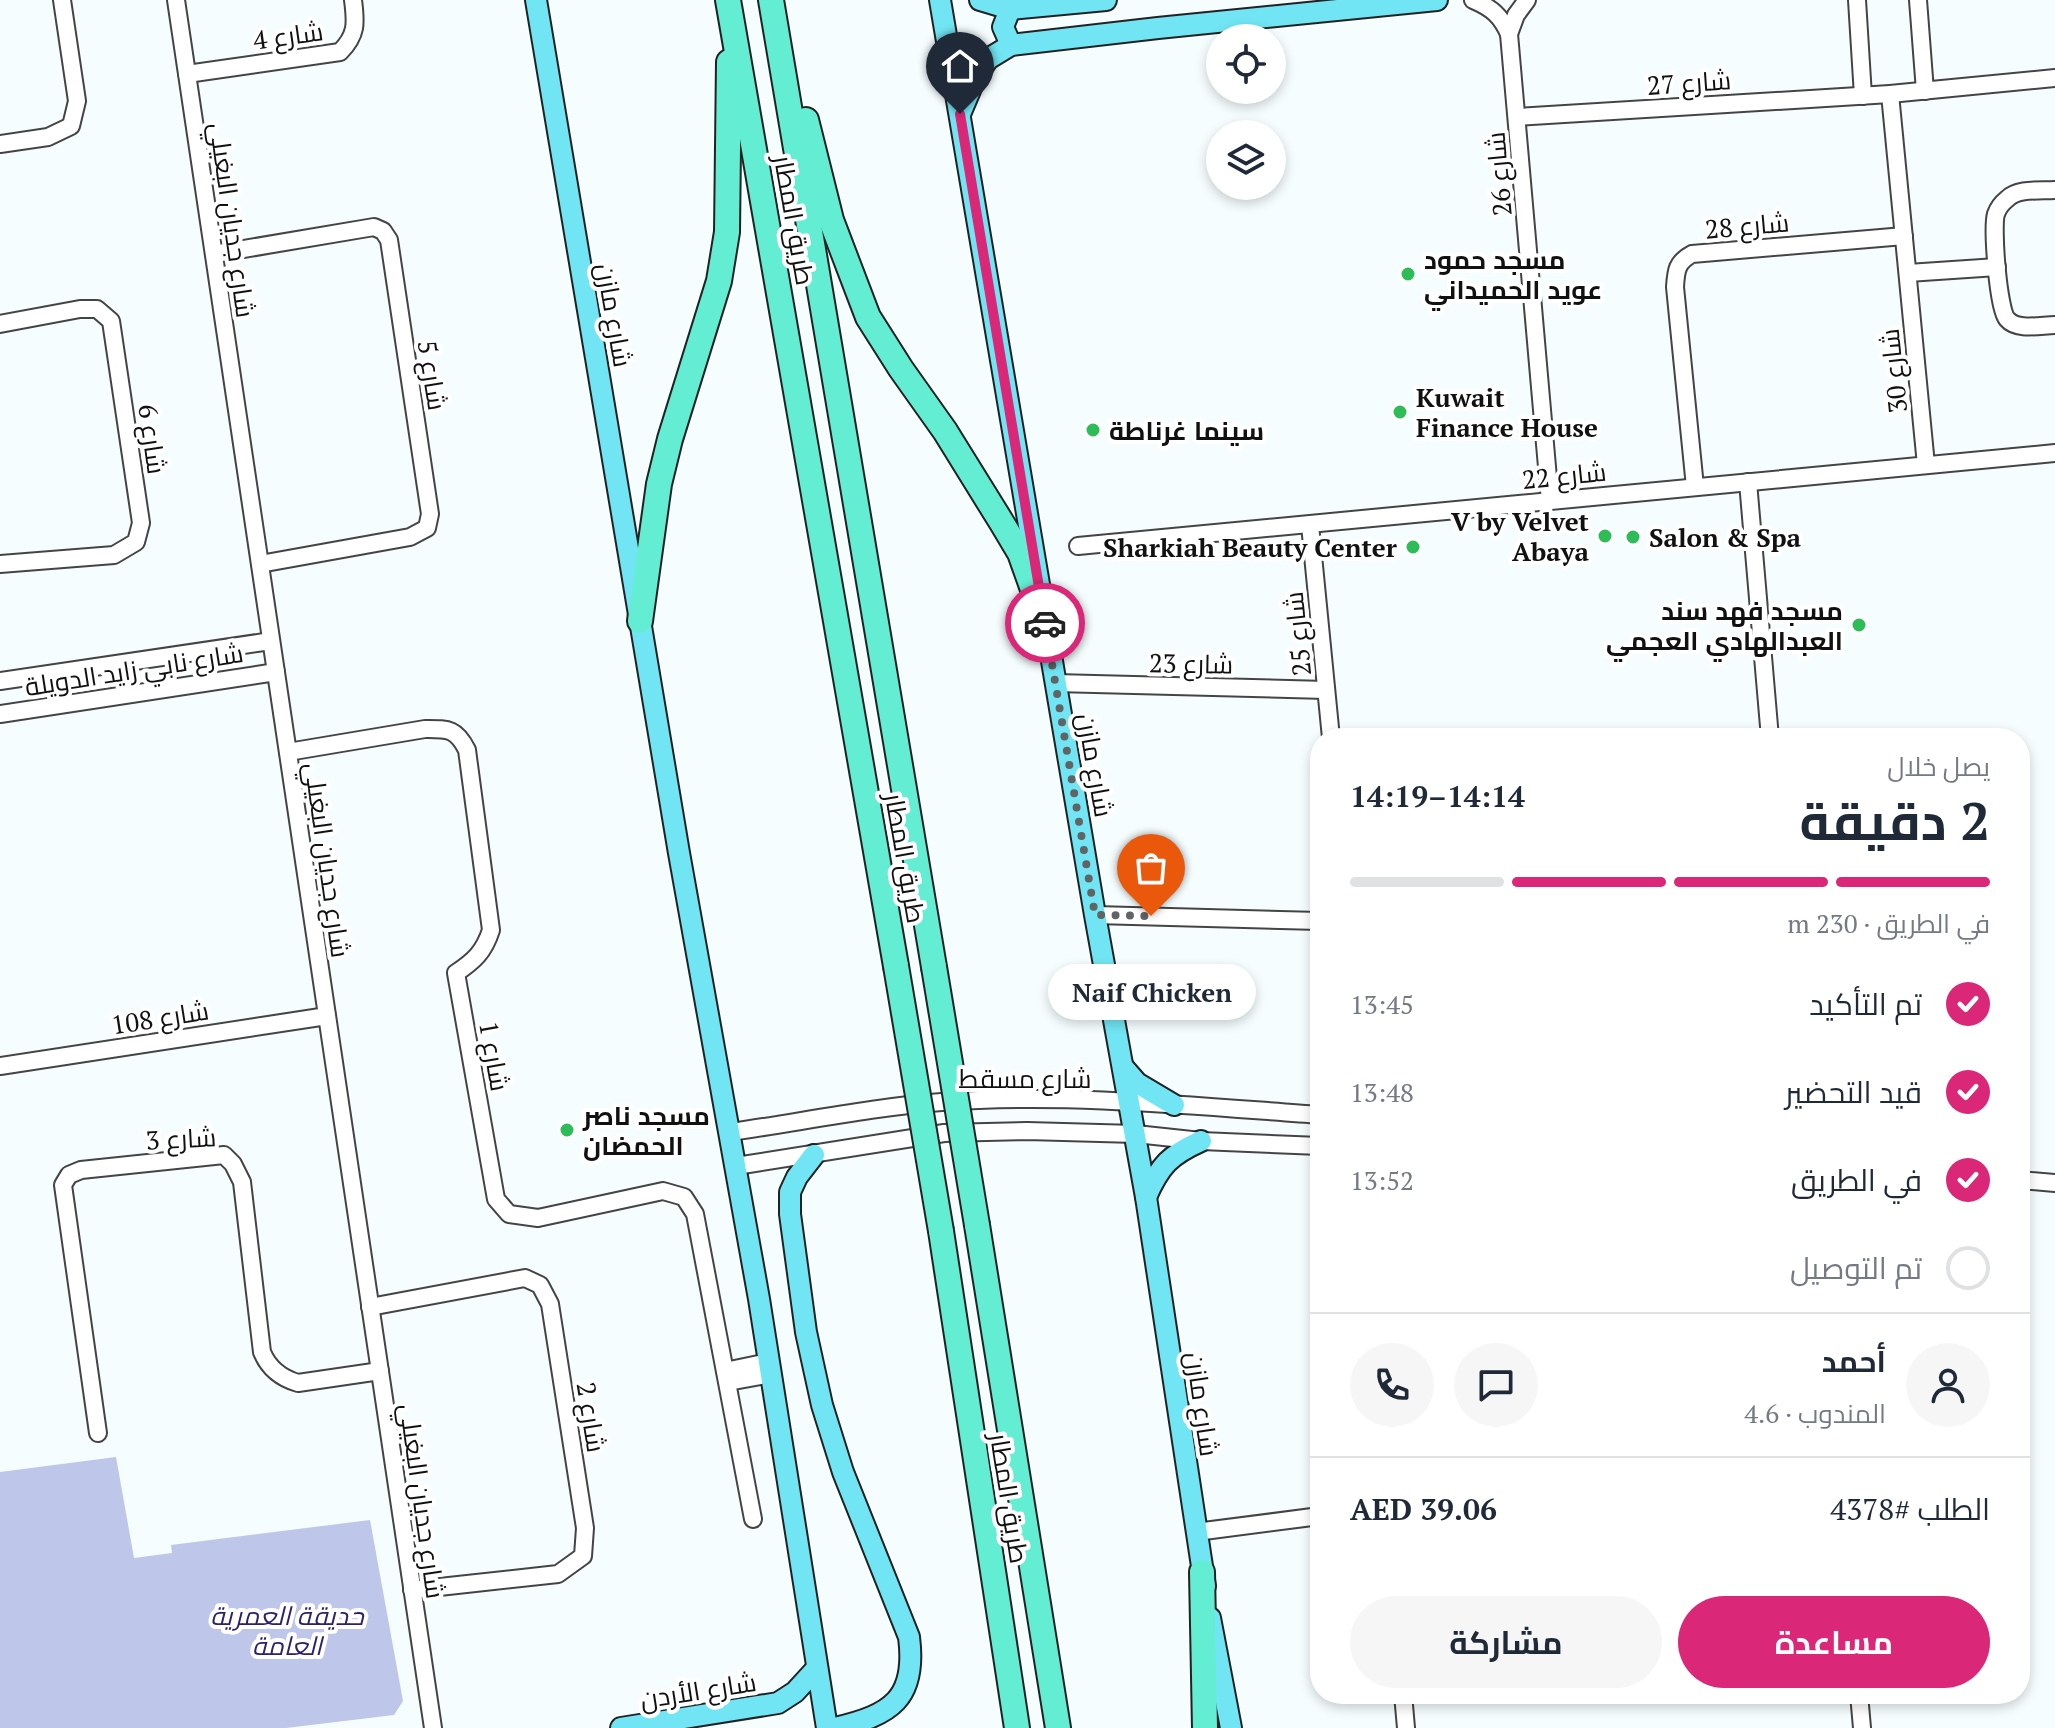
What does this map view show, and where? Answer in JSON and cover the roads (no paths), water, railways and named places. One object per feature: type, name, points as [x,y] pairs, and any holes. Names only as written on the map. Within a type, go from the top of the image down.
[{"type":"highway","points":[[773,0],[831,220],[857,292],[883,342],[954,444],[1020,553],[1045,623]]},
{"type":"highway","name":"طريق المطار","points":[[773,0],[1058,1728]]},
{"type":"highway","points":[[640,621],[659,484],[719,281],[727,232],[730,8]]},
{"type":"highway","name":"طريق المطار","points":[[730,8],[941,1231],[1017,1728]]},
{"type":"highway","points":[[1202,1572],[1205,1728]]},
{"type":"main road","name":"شارع مازن","points":[[536,0],[679,853],[731,1132],[827,1728]]},
{"type":"main road","name":"شارع مازن","points":[[940,0],[1095,915],[1131,1103],[1202,1572],[1231,1728]]},
{"type":"main road","points":[[985,1],[1010,9],[1106,0]]},
{"type":"main road","points":[[960,114],[976,76],[988,59],[1011,45],[1321,6],[1437,0]]},
{"type":"main road","points":[[1010,9],[1003,27],[1011,45]]},
{"type":"main road","points":[[1123,1067],[1137,1083],[1174,1105]]},
{"type":"main road","points":[[1146,1197],[1157,1172],[1176,1152],[1201,1141]]},
{"type":"main road","points":[[814,1155],[790,1192],[806,1332],[822,1405],[843,1472],[909,1637],[912,1663],[906,1686],[896,1702],[870,1720],[835,1728]]},
{"type":"main road","name":"شارع الأردن","points":[[621,1728],[778,1703],[795,1692],[817,1668]]},
{"type":"street","points":[[0,144],[48,137],[71,126],[77,101],[62,0]]},
{"type":"street","name":"شارع جديان البغيلي","points":[[176,0],[433,1728]]},
{"type":"street","name":"شارع 4","points":[[187,74],[340,52],[352,40],[356,22],[353,0]]},
{"type":"street","points":[[1473,0],[1502,17],[1509,34]]},
{"type":"street","points":[[1509,34],[1516,15],[1527,0]]},
{"type":"street","points":[[1857,0],[1863,96]]},
{"type":"street","points":[[1918,0],[1925,91]]},
{"type":"street","name":"شارع 26","points":[[1509,34],[1550,501]]},
{"type":"street","name":"شارع 27","points":[[1517,117],[1863,96],[2055,78]]},
{"type":"street","name":"شارع 30","points":[[1890,94],[1926,465]]},
{"type":"street","points":[[2055,190],[2021,192],[2009,196],[1995,216],[1997,267],[2006,318],[2013,324],[2025,326],[2055,325]]},
{"type":"street","name":"شارع 5","points":[[214,254],[374,227],[383,231],[389,240],[428,498],[430,514],[427,528],[410,537],[260,564]]},
{"type":"street","name":"شارع 28","points":[[1695,487],[1675,287],[1680,260],[1692,254],[1904,236]]},
{"type":"street","points":[[1908,273],[1997,267]]},
{"type":"street","name":"شارع 6","points":[[0,324],[80,309],[97,309],[111,321],[141,523],[136,542],[114,555],[0,564]]},
{"type":"street","name":"شارع 22","points":[[1078,546],[2055,453]]},
{"type":"street","points":[[1748,482],[1769,728]]},
{"type":"street","name":"شارع 25","points":[[1310,525],[1330,728]]},
{"type":"street","name":"شارع نابي زايد الدويلة","points":[[0,681],[271,641]]},
{"type":"street","points":[[131,661],[128,682],[136,693]]},
{"type":"street","points":[[91,668],[98,671],[104,687],[93,700]]},
{"type":"street","name":"شارع نابي زايد الدويلة","points":[[0,714],[276,672]]},
{"type":"street","name":"شارع 23","points":[[1055,683],[1326,690]]},
{"type":"street","name":"شارع 1","points":[[288,752],[425,729],[447,729],[460,736],[467,750],[491,930],[486,945],[475,961],[456,973],[496,1199],[509,1214],[538,1218],[663,1191],[684,1197],[695,1214],[753,1519]]},
{"type":"street","points":[[1095,915],[1310,921]]},
{"type":"street","name":"شارع 108","points":[[0,1066],[327,1016]]},
{"type":"street","name":"شارع مسقط","points":[[731,1132],[941,1102],[1026,1099],[1310,1114]]},
{"type":"street","name":"شارع مسقط","points":[[736,1166],[944,1133],[1027,1131],[1136,1134],[1201,1141],[1310,1146]]},
{"type":"street","name":"شارع 3","points":[[98,1433],[63,1185],[69,1175],[81,1170],[224,1155],[233,1164],[242,1182],[262,1352],[267,1363],[286,1380],[298,1383],[380,1371]]},
{"type":"street","points":[[2030,1181],[2055,1183]]},
{"type":"street","name":"شارع 2","points":[[370,1307],[525,1278],[540,1285],[550,1304],[585,1528],[583,1556],[558,1574],[412,1590]]},
{"type":"street","points":[[727,1376],[770,1368]]},
{"type":"street","points":[[1196,1532],[1310,1517]]},
{"type":"street","points":[[1404,1704],[1406,1728]]},
{"type":"street","points":[[1860,1704],[1862,1728]]},
{"type":"place","name":"مسجد حمود عويد الحميداني","points":[[1408,274]]},
{"type":"place","name":"Kuwait Finance House","points":[[1400,412]]},
{"type":"place","name":"سينما غرناطة","points":[[1093,430]]},
{"type":"place","name":"V by Velvet Abaya","points":[[1605,536]]},
{"type":"place","name":"Salon & Spa","points":[[1633,537]]},
{"type":"place","name":"Sharkiah Beauty Center","points":[[1413,547]]},
{"type":"place","name":"مسجد فهد سند العبدالهادي العجمي","points":[[1859,625]]},
{"type":"place","name":"Naif Chicken","points":[[1151,916]]},
{"type":"place","name":"مسجد ناصر الحمضان","points":[[567,1130]]},
{"type":"park label","name":"حديقة العمرية العامة","points":[[287,1630]]}]
